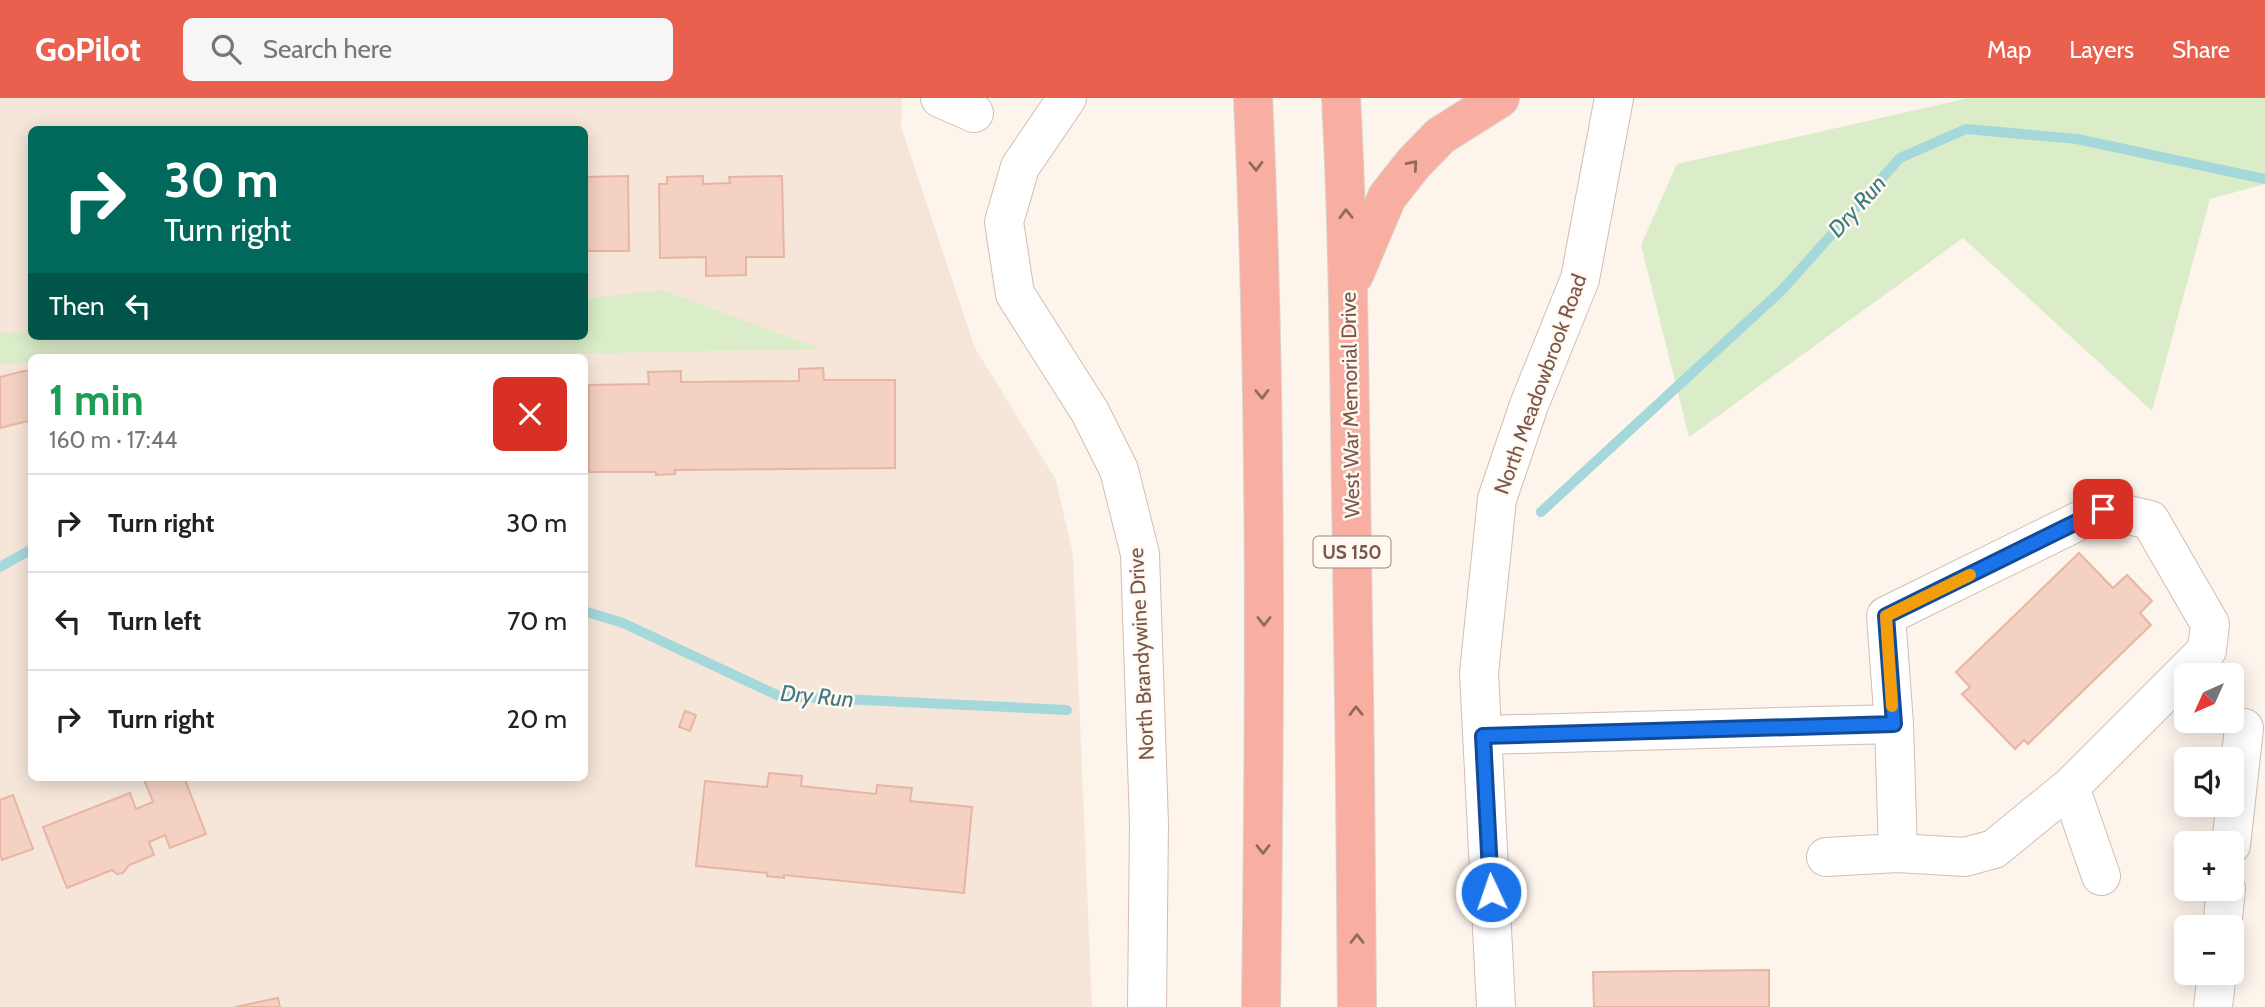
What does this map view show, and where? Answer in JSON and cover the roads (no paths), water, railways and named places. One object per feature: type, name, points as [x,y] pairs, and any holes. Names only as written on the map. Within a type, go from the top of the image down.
[{"type":"highway","points":[[1253,98],[1264,476],[1261,1007]]},
{"type":"highway","name":"West War Memorial Drive","points":[[1341,98],[1348,289],[1357,752],[1357,1007]]},
{"type":"highway","points":[[1348,289],[1387,197],[1440,136],[1500,98]]},
{"type":"street","name":"North Brandywine Drive","points":[[1068,98],[1020,167],[1004,222],[1015,294],[1090,412],[1119,470],[1140,554],[1149,824],[1147,1007]]},
{"type":"street","name":"North Meadowbrook Road","points":[[1496,1007],[1479,673],[1497,499],[1529,405],[1580,279],[1614,98]]},
{"type":"street","points":[[1826,857],[1898,853],[1965,857],[1994,849],[2070,787],[2207,650],[2210,624],[2150,520],[2103,509],[1886,616],[1894,724],[1898,853]]},
{"type":"street","points":[[1483,736],[1894,724]]},
{"type":"street","points":[[2233,831],[2243,733]]},
{"type":"street","points":[[2070,787],[2101,876]]},
{"type":"street","points":[[2213,1007],[2216,985]]},
{"type":"waterway","name":"Dry Run","points":[[1541,512],[1782,290],[1900,158],[1966,129],[2077,139],[2265,179]]},
{"type":"waterway","name":"Dry Run","points":[[0,567],[28,551]]},
{"type":"waterway","name":"Dry Run","points":[[588,612],[623,623],[779,696],[1067,710]]}]
